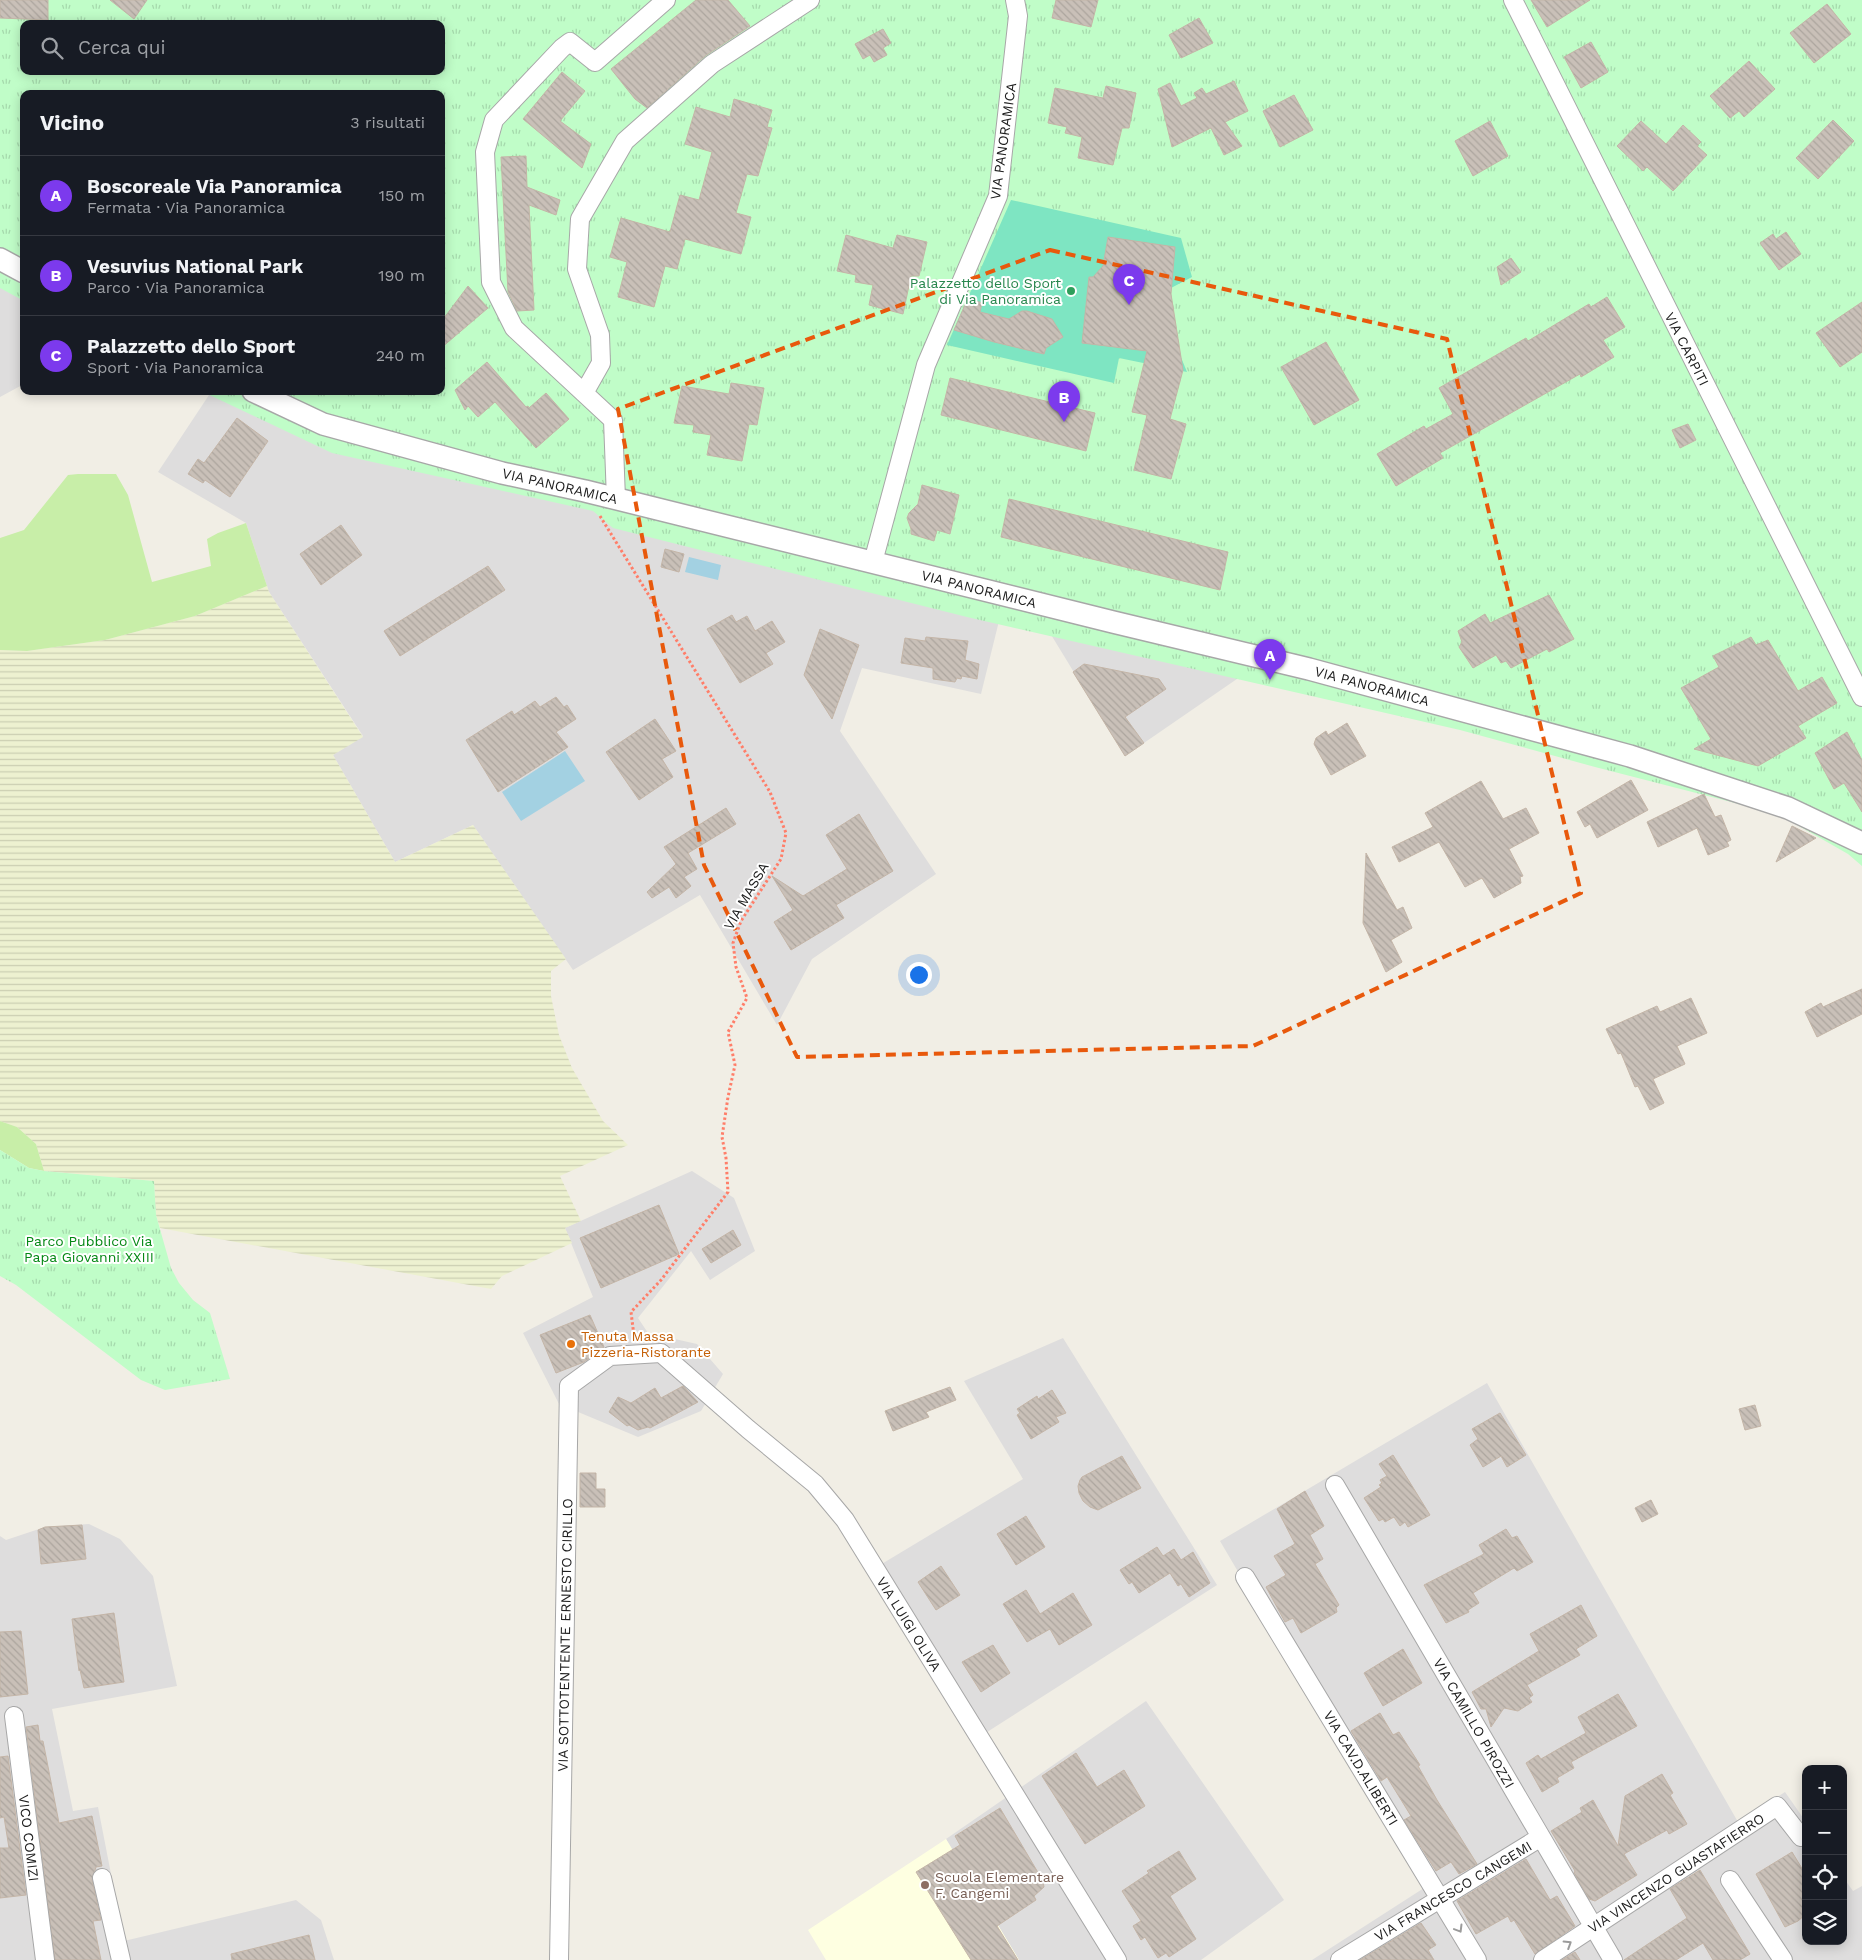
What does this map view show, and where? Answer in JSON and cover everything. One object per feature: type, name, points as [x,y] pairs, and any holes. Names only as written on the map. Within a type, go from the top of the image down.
[{"type":"street","points":[[616,499],[613,420],[514,328],[491,282],[485,152],[494,120],[562,48],[570,42],[595,62],[666,0]]},
{"type":"street","points":[[584,393],[601,363],[600,335],[577,269],[580,219],[584,211],[625,141],[712,64],[810,0]]},
{"type":"street","name":"VIA PANORAMICA","points":[[873,562],[926,365],[998,196],[1018,16],[1015,0]]},
{"type":"street","name":"VIA CARPITI","points":[[1513,0],[1862,697]]},
{"type":"street","points":[[0,259],[20,270]]},
{"type":"street","name":"VIA PANORAMICA","points":[[261,395],[323,424],[502,474],[585,491],[1310,669],[1630,756],[1788,808],[1862,842]]},
{"type":"street","name":"VIA LUIGI OLIVA","points":[[636,1354],[662,1353],[748,1429],[815,1484],[845,1520],[1117,1960]]},
{"type":"street","name":"VIA SOTTOTENTENTE ERNESTO CIRILLO","points":[[558,1960],[569,1386],[610,1356],[636,1354]]},
{"type":"street","name":"VIA CAMILLO PIROZZI","points":[[1335,1485],[1613,1960]]},
{"type":"street","name":"VIA CAV.D.ALIBERTI","points":[[1246,1577],[1477,1960]]},
{"type":"street","name":"VICO COMIZI","points":[[14,1716],[45,1960]]},
{"type":"street","name":"VIA VINCENZO GUASTAFIERRO","points":[[1543,1960],[1777,1806],[1801,1837]]},
{"type":"street","name":"VIA FRANCESCO CANGEMI","points":[[1340,1960],[1541,1837]]},
{"type":"street","points":[[102,1878],[121,1960]]},
{"type":"street","points":[[1730,1880],[1783,1960]]},
{"type":"path","name":"VIA MASSA","points":[[585,491],[770,792],[786,833],[781,859],[741,921],[733,943],[736,967],[747,998],[728,1032],[735,1065],[722,1137],[726,1158],[728,1192],[661,1280],[632,1312],[636,1354]]},
{"type":"highlighted area","points":[[1050,250],[1447,339],[1581,893],[1253,1046],[797,1057],[704,865],[618,409]]},
{"type":"shaded area","points":[[821,0],[1250,670],[1125,756],[1050,633],[999,621],[981,694],[862,668],[840,731],[936,874],[812,959],[777,1025],[700,895],[573,970],[473,825],[395,862],[333,755],[363,736],[269,592],[246,523],[158,472],[209,395],[445,395],[445,90],[441,90],[441,75],[445,75],[445,70]]},
{"type":"shaded area","points":[[20,130],[20,386],[0,397],[0,158]]},
{"type":"shaded area","points":[[267,586],[269,592],[363,737],[333,755],[395,862],[473,825],[566,959],[551,971],[551,996],[559,1035],[572,1068],[603,1121],[628,1145],[560,1176],[581,1221],[565,1228],[572,1243],[502,1276],[491,1289],[160,1228],[156,1215],[154,1181],[44,1171],[36,1144],[17,1127],[0,1121],[0,650],[27,651],[105,640],[195,616]]},
{"type":"shaded area","points":[[692,1171],[734,1198],[755,1251],[710,1280],[691,1251],[638,1318],[648,1333],[697,1344],[723,1374],[701,1411],[638,1437],[559,1404],[523,1333],[593,1297],[565,1228]]},
{"type":"shaded area","points":[[1063,1338],[1217,1585],[984,1734],[880,1565],[1023,1479],[964,1381]]},
{"type":"shaded area","points":[[1487,1383],[1738,1822],[1785,1792],[1802,1816],[1802,1945],[1847,1945],[1847,1883],[1853,1891],[1862,1886],[1862,1960],[1312,1960],[1424,1888],[1220,1541]]},
{"type":"shaded area","points":[[89,1524],[120,1539],[153,1576],[177,1686],[52,1709],[73,1811],[98,1807],[124,1941],[296,1900],[321,1920],[334,1960],[0,1960],[0,1536],[6,1540],[45,1527]]},
{"type":"shaded area","points":[[1146,1701],[1284,1900],[1201,1960],[1019,1960],[946,1839]]},
{"type":"shaded area","name":"Scuola Elementare F. Cangemi","points":[[946,1839],[1019,1960],[826,1960],[808,1930]]},
{"type":"green space","points":[[0,0],[1862,0],[1862,866],[1848,854],[1778,814],[1460,730],[967,617],[613,528],[593,511],[332,453],[209,395],[445,395],[445,90],[20,90],[20,299],[0,288]]},
{"type":"green space","name":"Palazzetto dello Sport di Via Panoramica","points":[[1011,200],[1181,238],[1192,277],[1171,288],[1171,294],[1180,355],[1187,372],[1119,358],[1114,383],[947,345]]},
{"type":"green space","points":[[116,474],[128,495],[152,582],[211,566],[207,539],[246,523],[267,586],[195,616],[105,640],[27,651],[0,650],[0,538],[24,530],[68,475]]},
{"type":"green space","points":[[0,1121],[17,1127],[36,1144],[44,1171],[29,1168],[0,1150]]},
{"type":"green space","name":"Parco Pubblico Via Papa Giovanni XXIII","points":[[0,1150],[29,1168],[154,1181],[156,1215],[171,1268],[179,1283],[193,1300],[210,1313],[230,1379],[165,1390],[141,1380],[16,1285],[0,1276]]},
{"type":"water","points":[[689,557],[721,565],[718,580],[685,572]]},
{"type":"water","points":[[565,751],[585,781],[521,821],[502,792]]},
{"type":"building","points":[[0,0],[48,0],[48,20],[0,18]]},
{"type":"building","points":[[110,0],[147,0],[134,19]]},
{"type":"building","points":[[696,0],[728,0],[750,26],[705,56],[647,108],[635,99],[611,69]]},
{"type":"building","points":[[1056,0],[1098,0],[1091,27],[1052,18]]},
{"type":"building","points":[[1531,0],[1590,0],[1547,27]]},
{"type":"building","points":[[1827,4],[1851,34],[1814,63],[1790,33]]},
{"type":"building","points":[[1199,18],[1213,43],[1181,58],[1169,35]]},
{"type":"building","points":[[883,29],[891,43],[883,48],[887,55],[874,62],[870,55],[863,59],[855,44]]},
{"type":"building","points":[[1591,42],[1608,72],[1581,88],[1564,57]]},
{"type":"building","points":[[1749,61],[1775,89],[1744,117],[1739,111],[1730,118],[1710,96]]},
{"type":"building","points":[[562,72],[585,91],[560,121],[591,144],[582,168],[523,119]]},
{"type":"building","points":[[1234,81],[1248,111],[1225,122],[1242,146],[1224,155],[1211,128],[1172,147],[1158,89],[1170,83],[1181,106],[1197,98],[1194,93],[1202,88],[1206,94]]},
{"type":"building","points":[[1106,86],[1136,93],[1129,128],[1122,128],[1113,165],[1078,158],[1082,137],[1065,133],[1067,127],[1048,123],[1055,88],[1103,98]]},
{"type":"building","points":[[1294,95],[1313,130],[1280,147],[1263,111]]},
{"type":"building","points":[[734,99],[772,110],[767,127],[772,128],[758,176],[747,174],[736,213],[751,217],[741,254],[685,239],[677,269],[665,266],[654,307],[618,297],[627,262],[610,257],[621,218],[670,232],[680,195],[699,200],[712,152],[685,144],[696,107],[730,117]]},
{"type":"building","points":[[1833,120],[1854,141],[1818,179],[1796,158]]},
{"type":"building","points":[[1490,121],[1508,156],[1473,176],[1455,141]]},
{"type":"building","points":[[1641,121],[1666,144],[1683,125],[1701,142],[1697,146],[1707,155],[1673,191],[1647,167],[1643,171],[1617,146]]},
{"type":"building","points":[[526,156],[527,187],[560,200],[556,215],[529,205],[534,310],[517,311],[508,292],[501,157]]},
{"type":"building","points":[[1786,232],[1801,254],[1779,270],[1760,243],[1773,234],[1776,239]]},
{"type":"building","points":[[846,235],[893,248],[897,235],[927,242],[919,276],[911,276],[903,314],[869,305],[873,285],[855,282],[856,275],[837,271]]},
{"type":"building","points":[[1108,237],[1175,247],[1171,294],[1183,370],[1170,419],[1186,424],[1171,479],[1134,470],[1147,415],[1132,412],[1147,351],[1082,343],[1089,277],[1093,277],[1103,266]]},
{"type":"building","points":[[1511,258],[1521,272],[1501,285],[1497,267]]},
{"type":"building","points":[[468,286],[488,308],[445,345],[445,317]]},
{"type":"building","points":[[1607,297],[1625,327],[1603,340],[1614,357],[1581,377],[1580,374],[1440,453],[1443,458],[1396,486],[1377,454],[1424,426],[1426,429],[1453,414],[1439,388],[1526,338],[1528,341],[1589,304],[1591,307]]},
{"type":"building","points":[[968,298],[982,303],[980,312],[1009,319],[1022,311],[1027,311],[1052,319],[1063,337],[1046,348],[1044,354],[954,330]]},
{"type":"building","points":[[1862,302],[1862,352],[1840,367],[1816,333]]},
{"type":"building","points":[[1326,342],[1359,400],[1314,425],[1281,367]]},
{"type":"building","points":[[487,362],[526,407],[528,406],[529,408],[546,393],[569,419],[536,448],[495,402],[478,417],[468,406],[465,410],[455,390]]},
{"type":"building","points":[[950,378],[1095,413],[1086,451],[941,415]]},
{"type":"building","points":[[731,383],[764,388],[757,425],[749,424],[742,461],[707,455],[711,435],[693,432],[694,425],[674,423],[682,386],[729,394]]},
{"type":"building","points":[[237,418],[268,441],[230,497],[205,480],[203,483],[188,474],[198,459],[204,463]]},
{"type":"building","points":[[1688,424],[1696,440],[1680,448],[1672,430]]},
{"type":"building","points":[[922,485],[959,495],[950,534],[937,530],[934,541],[911,534],[907,518],[909,513],[918,504]]},
{"type":"building","points":[[1009,499],[1228,552],[1220,590],[1001,537]]},
{"type":"building","points":[[341,525],[362,555],[321,585],[300,554]]},
{"type":"building","points":[[665,549],[684,554],[679,572],[661,567]]},
{"type":"building","points":[[488,566],[505,590],[400,656],[384,631]]},
{"type":"building","points":[[1549,595],[1574,639],[1549,652],[1547,649],[1511,668],[1506,661],[1501,663],[1496,655],[1473,668],[1459,647],[1462,642],[1458,631],[1485,614],[1490,623]]},
{"type":"building","points":[[732,615],[736,622],[747,616],[755,631],[772,621],[785,642],[766,653],[773,664],[740,683],[707,629]]},
{"type":"building","points":[[820,629],[859,645],[832,719],[804,675]]},
{"type":"building","points":[[926,637],[968,641],[965,660],[979,664],[977,679],[962,676],[961,679],[957,678],[955,682],[933,679],[933,668],[901,663],[905,638],[925,641]]},
{"type":"building","points":[[1751,637],[1756,645],[1768,640],[1798,691],[1822,677],[1837,703],[1798,726],[1806,738],[1758,766],[1694,749],[1711,739],[1681,688],[1719,667],[1713,656]]},
{"type":"building","points":[[1084,664],[1159,679],[1166,689],[1125,717],[1144,743],[1125,756],[1073,672]]},
{"type":"building","points":[[556,697],[564,707],[567,705],[576,719],[556,732],[568,747],[498,792],[466,740],[512,711],[514,715],[535,701],[540,707]]},
{"type":"building","points":[[655,719],[676,751],[662,759],[673,777],[639,800],[606,752]]},
{"type":"building","points":[[1347,723],[1366,756],[1331,775],[1314,744],[1316,738],[1326,731],[1328,735]]},
{"type":"building","points":[[1847,732],[1862,760],[1862,812],[1844,783],[1834,789],[1815,753]]},
{"type":"building","points":[[1631,780],[1648,810],[1597,838],[1590,824],[1585,827],[1577,812]]},
{"type":"building","points":[[1481,781],[1503,819],[1526,808],[1539,833],[1509,849],[1523,876],[1520,877],[1521,883],[1494,898],[1482,878],[1465,887],[1439,842],[1399,862],[1392,847],[1433,827],[1425,813]]},
{"type":"building","points":[[1704,794],[1715,817],[1721,815],[1731,840],[1727,842],[1729,846],[1708,855],[1697,828],[1658,847],[1647,822]]},
{"type":"building","points":[[726,808],[736,824],[688,853],[697,869],[684,877],[691,886],[676,898],[669,887],[652,898],[647,892],[676,864],[664,847]]},
{"type":"building","points":[[859,814],[893,871],[836,905],[844,918],[791,950],[774,922],[793,910],[772,876],[803,896],[847,869],[826,835]]},
{"type":"building","points":[[1792,826],[1816,838],[1776,862]]},
{"type":"building","points":[[1366,853],[1397,910],[1403,907],[1412,928],[1391,940],[1402,962],[1386,972],[1363,923]]},
{"type":"building","points":[[1862,989],[1862,1014],[1817,1037],[1805,1012],[1821,1003],[1823,1007]]},
{"type":"building","points":[[1691,998],[1707,1033],[1677,1046],[1685,1064],[1653,1079],[1664,1103],[1650,1110],[1638,1086],[1635,1087],[1621,1053],[1618,1054],[1606,1029],[1657,1006],[1660,1012]]},
{"type":"building","points":[[659,1205],[679,1254],[601,1288],[580,1238]]},
{"type":"building","points":[[733,1230],[741,1245],[711,1263],[702,1249]]},
{"type":"building","points":[[590,1315],[604,1347],[584,1362],[556,1373],[540,1335]]},
{"type":"building","points":[[683,1386],[698,1402],[650,1428],[638,1430],[629,1425],[627,1426],[609,1412],[618,1397],[631,1403],[655,1388],[661,1398]]},
{"type":"building","points":[[950,1387],[956,1400],[926,1412],[929,1417],[893,1431],[885,1411]]},
{"type":"building","points":[[1052,1390],[1066,1413],[1056,1417],[1059,1422],[1031,1439],[1017,1415],[1020,1413],[1017,1409],[1037,1396],[1038,1399]]},
{"type":"building","points":[[1755,1405],[1761,1426],[1745,1430],[1739,1409]]},
{"type":"building","points":[[1500,1413],[1526,1455],[1507,1467],[1501,1456],[1483,1467],[1470,1445],[1478,1439],[1472,1429]]},
{"type":"building","points":[[1393,1455],[1430,1515],[1408,1527],[1405,1522],[1400,1526],[1394,1517],[1385,1522],[1383,1519],[1379,1521],[1364,1498],[1381,1487],[1379,1485],[1382,1483],[1380,1480],[1387,1476],[1379,1464]]},
{"type":"building","points":[[1122,1456],[1141,1488],[1098,1510],[1090,1507],[1083,1501],[1079,1493],[1078,1486],[1080,1480],[1082,1477]]},
{"type":"building","points":[[580,1473],[596,1473],[596,1489],[605,1489],[605,1507],[580,1507]]},
{"type":"building","points":[[1305,1491],[1324,1526],[1310,1535],[1323,1559],[1315,1564],[1339,1605],[1336,1608],[1337,1612],[1301,1633],[1293,1618],[1285,1622],[1266,1587],[1286,1575],[1274,1556],[1295,1544],[1277,1509]]},
{"type":"building","points":[[1651,1500],[1658,1514],[1642,1522],[1635,1508]]},
{"type":"building","points":[[1026,1516],[1045,1547],[1016,1565],[997,1534]]},
{"type":"building","points":[[82,1525],[86,1559],[41,1564],[38,1530],[45,1527]]},
{"type":"building","points":[[1506,1529],[1512,1538],[1517,1536],[1533,1562],[1517,1571],[1514,1568],[1473,1593],[1479,1603],[1468,1610],[1469,1612],[1446,1623],[1424,1585],[1484,1554],[1479,1545]]},
{"type":"building","points":[[1157,1547],[1163,1556],[1174,1549],[1181,1560],[1193,1552],[1210,1583],[1189,1597],[1181,1584],[1178,1586],[1170,1573],[1139,1593],[1132,1582],[1129,1584],[1120,1570]]},
{"type":"building","points":[[941,1566],[960,1595],[936,1610],[918,1582]]},
{"type":"building","points":[[1026,1590],[1040,1614],[1073,1593],[1092,1625],[1059,1645],[1050,1629],[1027,1642],[1003,1604]]},
{"type":"building","points":[[1581,1605],[1597,1636],[1576,1649],[1580,1655],[1527,1685],[1533,1695],[1529,1698],[1532,1702],[1518,1711],[1504,1708],[1491,1727],[1486,1709],[1481,1709],[1472,1692],[1539,1651],[1530,1634]]},
{"type":"building","points":[[114,1613],[124,1682],[84,1688],[79,1671],[72,1619]]},
{"type":"building","points":[[21,1631],[28,1694],[0,1697],[0,1632]]},
{"type":"building","points":[[993,1645],[1010,1673],[981,1692],[962,1662]]},
{"type":"building","points":[[1403,1649],[1422,1683],[1383,1706],[1364,1673]]},
{"type":"building","points":[[1618,1694],[1637,1726],[1571,1762],[1574,1768],[1557,1778],[1559,1782],[1542,1792],[1526,1763],[1538,1755],[1541,1759],[1586,1733],[1578,1717]]},
{"type":"building","points":[[1380,1713],[1393,1735],[1399,1732],[1420,1765],[1418,1766],[1437,1800],[1477,1864],[1459,1874],[1451,1862],[1436,1871],[1404,1820],[1411,1816],[1387,1777],[1381,1781],[1351,1731]]},
{"type":"building","points":[[38,1725],[40,1741],[43,1741],[59,1823],[92,1816],[102,1866],[96,1867],[92,1880],[101,1920],[93,1921],[101,1960],[55,1960],[26,1727]]},
{"type":"building","points":[[1076,1753],[1097,1787],[1124,1770],[1145,1806],[1085,1844],[1042,1776]]},
{"type":"building","points":[[8,1756],[26,1895],[0,1898],[0,1848],[9,1848],[4,1817],[0,1818],[0,1757]]},
{"type":"building","points":[[1662,1774],[1673,1793],[1670,1795],[1687,1824],[1669,1834],[1667,1830],[1624,1854],[1637,1875],[1595,1901],[1589,1899],[1551,1831],[1582,1812],[1580,1808],[1593,1800],[1618,1846],[1625,1796]]},
{"type":"building","points":[[1000,1808],[1043,1881],[1044,1887],[1034,1896],[1036,1900],[997,1926],[1018,1960],[971,1960],[916,1872],[960,1845],[955,1836]]},
{"type":"building","points":[[1179,1851],[1196,1879],[1170,1896],[1196,1939],[1169,1957],[1166,1953],[1158,1958],[1145,1937],[1141,1940],[1133,1926],[1141,1921],[1122,1891],[1149,1873],[1147,1871]]},
{"type":"building","points":[[1792,1852],[1802,1868],[1802,1918],[1785,1927],[1756,1874]]},
{"type":"building","points":[[1526,1859],[1550,1900],[1557,1896],[1575,1926],[1535,1954],[1514,1920],[1511,1922],[1508,1916],[1476,1934],[1457,1901]]},
{"type":"building","points":[[1700,1870],[1750,1954],[1740,1960],[1713,1960],[1703,1943],[1676,1960],[1624,1960],[1687,1918],[1670,1889]]},
{"type":"building","points":[[1421,1923],[1436,1945],[1428,1950],[1434,1960],[1360,1960]]},
{"type":"building","points":[[309,1935],[315,1960],[232,1960],[231,1954]]},
{"type":"building","points":[[1575,1952],[1580,1960],[1562,1960]]},
{"type":"place","name":"Palazzetto dello Sport di Via Panoramica","points":[[1071,291]]},
{"type":"place","name":"Palazzetto dello Sport","points":[[1129,305]]},
{"type":"place","name":"Vesuvius National Park","points":[[1064,422]]},
{"type":"place","name":"Boscoreale Via Panoramica","points":[[1270,680]]},
{"type":"place","name":"Tenuta Massa Pizzeria-Ristorante","points":[[571,1344]]},
{"type":"place","name":"Scuola Elementare F. Cangemi","points":[[925,1885]]}]
